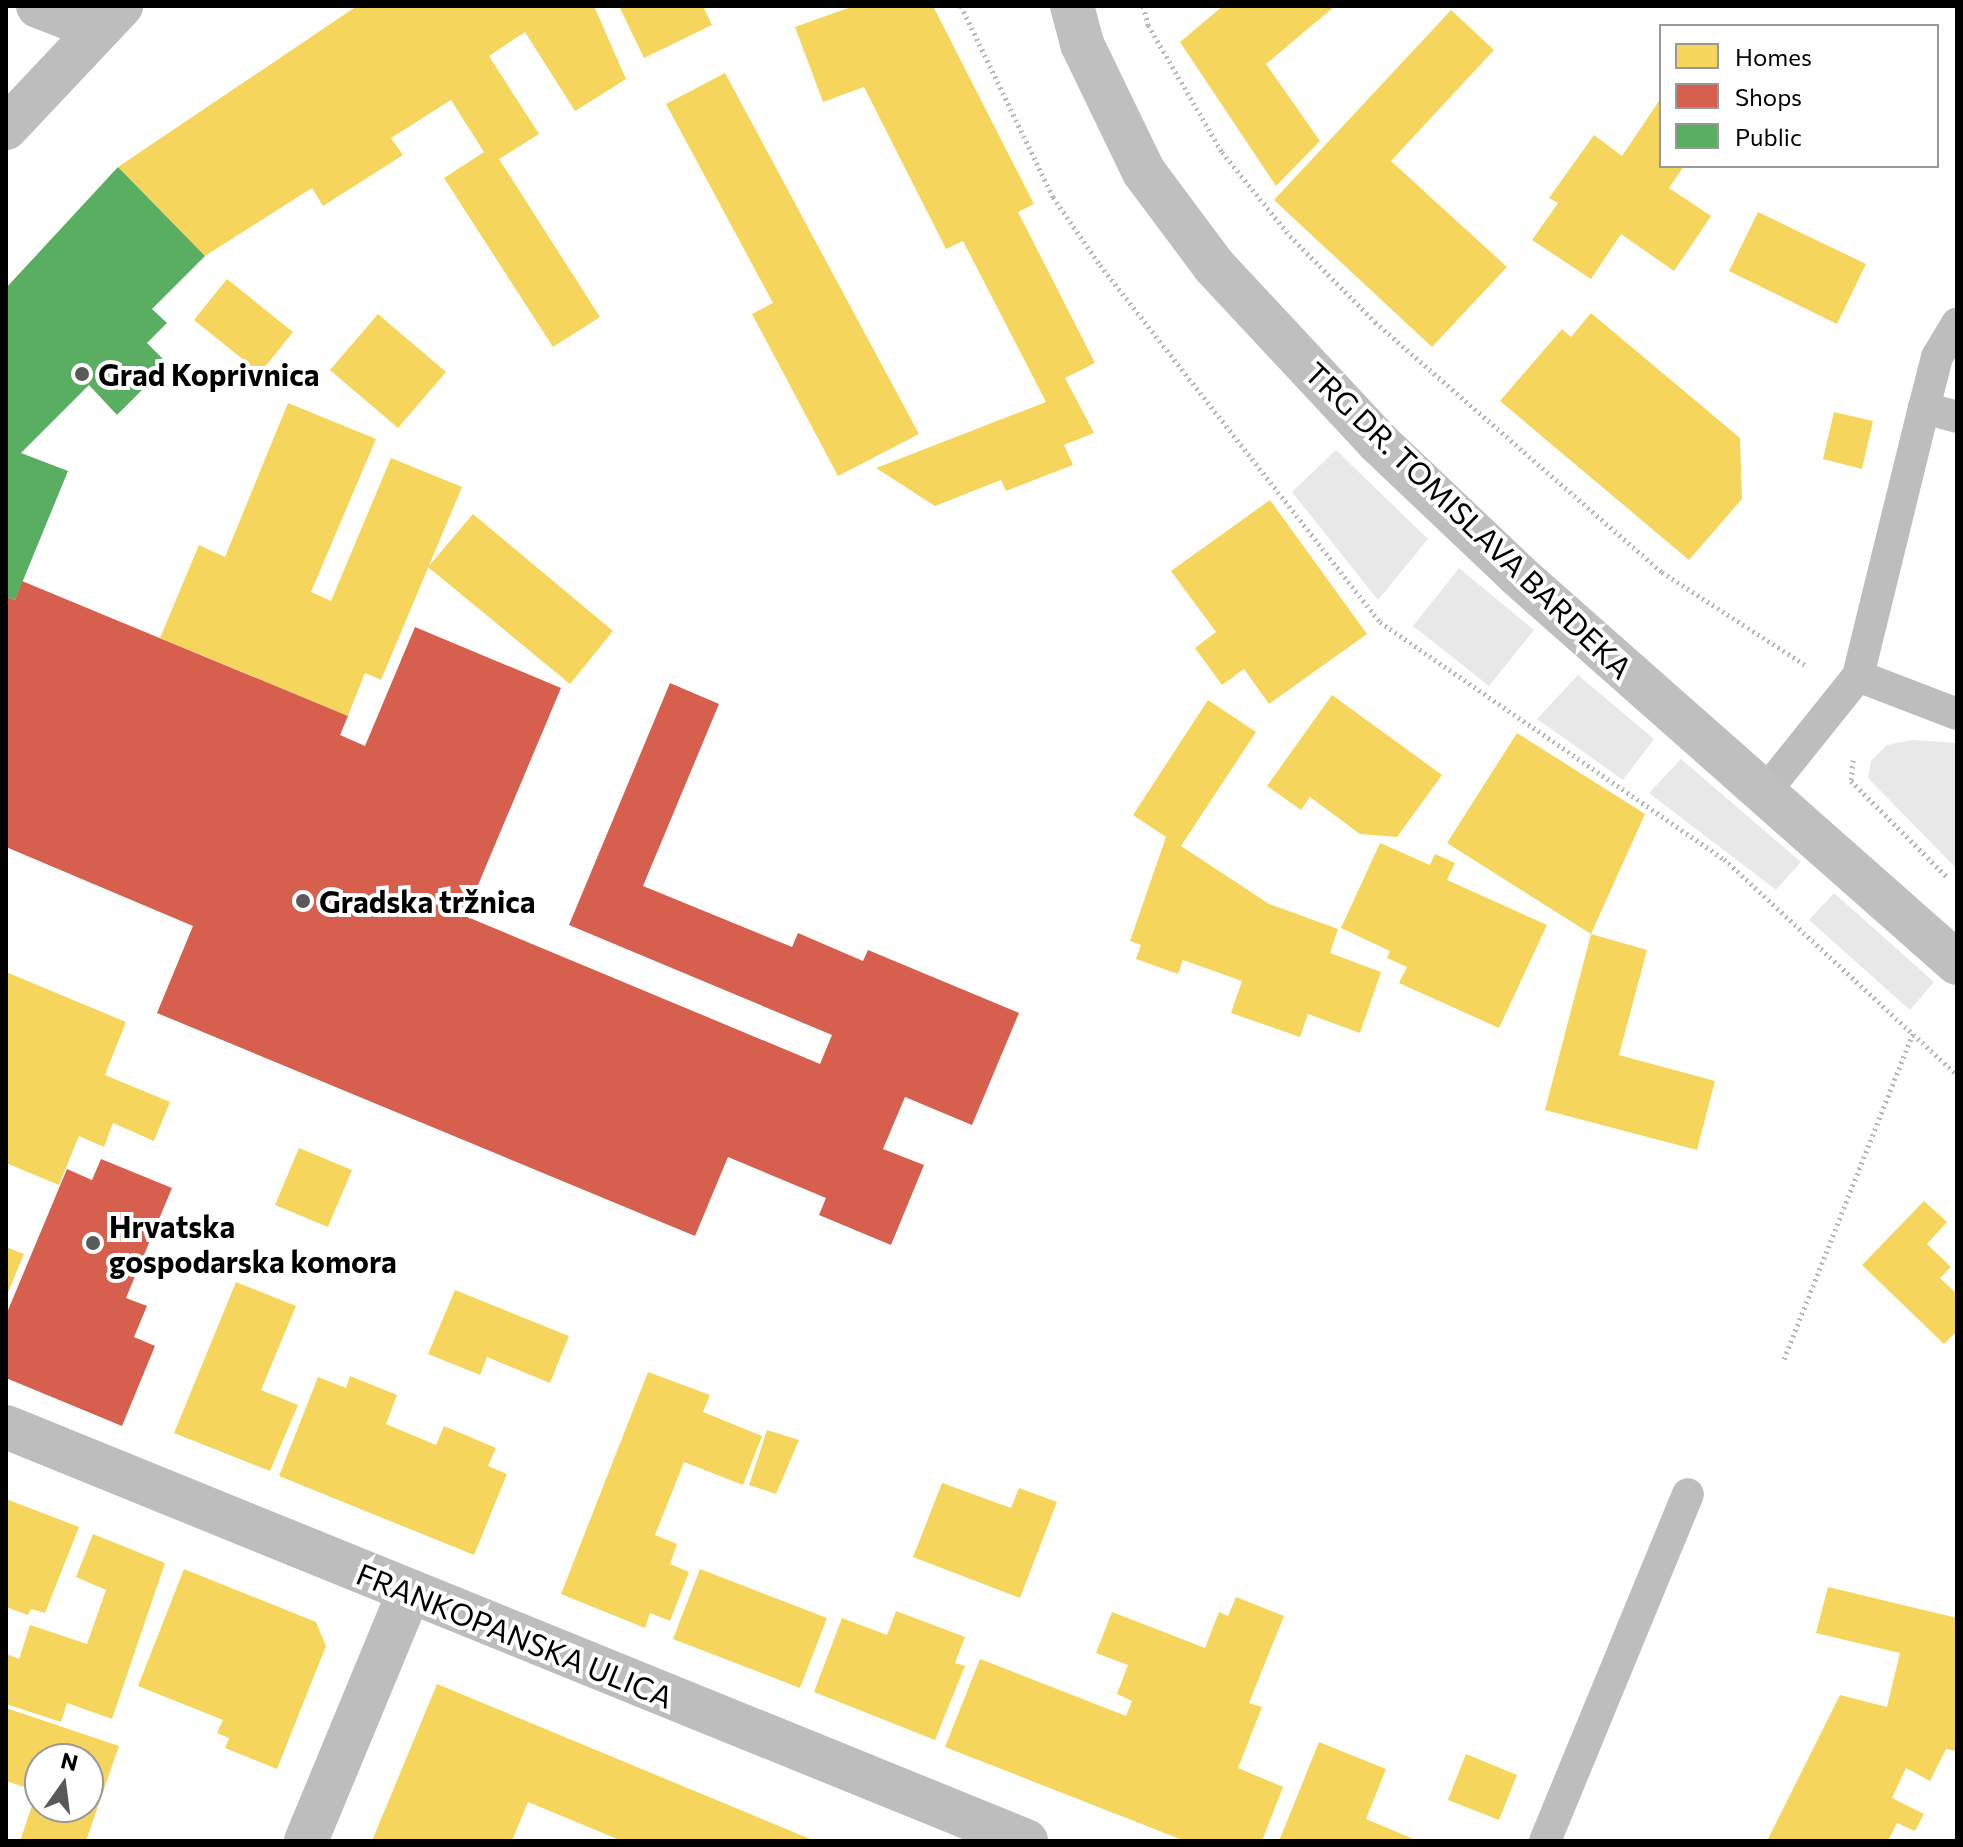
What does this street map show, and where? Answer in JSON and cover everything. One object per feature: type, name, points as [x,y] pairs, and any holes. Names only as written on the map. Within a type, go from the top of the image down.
[{"type":"main road","name":"TRG DR. TOMISLAVA BARDEKA","points":[[1072,6],[1082,44],[1144,172],[1214,266],[1443,503],[1957,963]]},
{"type":"street","points":[[38,6],[109,17]]},
{"type":"street","points":[[6,128],[109,17]]},
{"type":"street","name":"FRANKOPANSKA ULICA","points":[[6,1427],[1018,1840]]},
{"type":"street","points":[[306,1841],[409,1592]]},
{"type":"lane","points":[[1765,792],[1852,684],[1937,357],[1957,324]]},
{"type":"lane","points":[[1924,408],[1957,417]]},
{"type":"lane","points":[[1852,684],[1957,714]]},
{"type":"lane","points":[[1545,1841],[1688,1494]]},
{"type":"path","points":[[961,6],[1015,124],[1069,220],[1380,622],[1724,859],[1957,1075]]},
{"type":"path","points":[[1143,6],[1148,25],[1222,152],[1290,236],[1375,322],[1662,572],[1852,684],[1866,717],[1853,751],[1851,781],[1957,887]]},
{"type":"path","points":[[1784,1359],[1913,1034]]},
{"type":"shaded area","points":[[1336,450],[1428,539],[1378,600],[1292,492]]},
{"type":"shaded area","points":[[1459,568],[1534,630],[1489,686],[1413,626]]},
{"type":"shaded area","points":[[1578,675],[1654,739],[1623,780],[1537,719]]},
{"type":"shaded area","points":[[1912,740],[1957,743],[1957,869],[1868,778],[1871,761],[1887,745]]},
{"type":"shaded area","points":[[1681,759],[1801,862],[1776,890],[1649,793]]},
{"type":"shaded area","points":[[1834,893],[1934,982],[1910,1010],[1809,920]]},
{"type":"building: Homes","points":[[357,6],[594,6],[626,79],[575,111],[525,32],[489,56],[539,134],[499,159],[600,317],[553,347],[444,178],[484,152],[451,100],[391,138],[403,155],[323,206],[312,188],[205,256],[118,167]]},
{"type":"building: Homes","points":[[619,6],[703,6],[712,25],[644,58]]},
{"type":"building: Homes","points":[[854,6],[933,6],[1034,204],[1018,212],[1095,363],[1065,378],[1094,433],[1064,445],[1073,465],[1006,491],[1001,480],[935,506],[876,468],[1046,402],[963,241],[946,249],[864,87],[823,102],[795,27]]},
{"type":"building: Homes","points":[[1223,6],[1335,6],[1266,64],[1320,141],[1276,186],[1180,42]]},
{"type":"building: Homes","points":[[1451,10],[1494,50],[1391,161],[1507,267],[1432,347],[1274,200]]},
{"type":"building: Homes","points":[[725,73],[919,434],[838,476],[752,314],[773,303],[666,104]]},
{"type":"building: Homes","points":[[1659,101],[1659,168],[1683,168],[1669,188],[1711,216],[1674,271],[1621,234],[1591,279],[1532,240],[1558,203],[1549,198],[1594,135],[1622,156]]},
{"type":"building: Homes","points":[[1758,212],[1866,264],[1837,324],[1729,271]]},
{"type":"building: Homes","points":[[227,279],[293,332],[260,373],[194,320]]},
{"type":"building: Homes","points":[[1591,313],[1740,438],[1742,499],[1689,560],[1500,401],[1562,329],[1571,337]]},
{"type":"building: Homes","points":[[378,314],[446,372],[398,428],[330,370]]},
{"type":"building: Homes","points":[[288,403],[376,439],[311,592],[331,601],[391,458],[462,487],[381,680],[365,673],[348,716],[160,638],[199,545],[225,557]]},
{"type":"building: Homes","points":[[1834,412],[1873,421],[1862,469],[1823,459]]},
{"type":"building: Homes","points":[[1270,500],[1367,634],[1269,704],[1244,669],[1222,685],[1195,648],[1216,632],[1171,571]]},
{"type":"building: Homes","points":[[473,514],[613,631],[570,684],[428,567]]},
{"type":"building: Homes","points":[[1332,695],[1442,775],[1397,837],[1360,834],[1310,797],[1301,810],[1267,786]]},
{"type":"building: Homes","points":[[1208,700],[1256,732],[1181,846],[1269,904],[1338,929],[1330,953],[1381,972],[1360,1033],[1308,1014],[1300,1037],[1231,1013],[1242,981],[1183,960],[1178,974],[1136,959],[1141,945],[1130,941],[1166,837],[1133,815]]},
{"type":"building: Homes","points":[[1517,733],[1645,814],[1591,934],[1447,843]]},
{"type":"building: Homes","points":[[1380,843],[1430,865],[1435,854],[1455,863],[1447,880],[1547,925],[1499,1028],[1399,983],[1407,967],[1387,958],[1390,951],[1341,928]]},
{"type":"building: Homes","points":[[1591,934],[1647,950],[1619,1055],[1715,1081],[1697,1150],[1545,1110]]},
{"type":"building: Homes","points":[[6,972],[126,1022],[105,1075],[170,1102],[154,1141],[113,1123],[104,1147],[79,1136],[59,1185],[6,1163]]},
{"type":"building: Homes","points":[[299,1148],[352,1170],[328,1227],[275,1205]]},
{"type":"building: Homes","points":[[1924,1201],[1947,1222],[1927,1244],[1951,1267],[1940,1278],[1957,1294],[1957,1331],[1944,1344],[1862,1265]]},
{"type":"building: Homes","points":[[6,1247],[24,1254],[6,1297]]},
{"type":"building: Homes","points":[[236,1282],[296,1306],[261,1390],[298,1405],[270,1471],[174,1433]]},
{"type":"building: Homes","points":[[455,1290],[569,1336],[550,1383],[487,1357],[480,1375],[428,1354]]},
{"type":"building: Homes","points":[[648,1372],[710,1395],[703,1412],[762,1436],[743,1485],[684,1462],[655,1535],[677,1544],[670,1564],[689,1572],[670,1621],[650,1613],[645,1628],[561,1594]]},
{"type":"building: Homes","points":[[350,1376],[397,1395],[386,1424],[436,1445],[444,1426],[496,1448],[488,1466],[507,1474],[474,1555],[279,1476],[318,1377],[346,1388]]},
{"type":"building: Homes","points":[[767,1430],[799,1440],[776,1494],[749,1485]]},
{"type":"building: Homes","points":[[942,1483],[1011,1508],[1019,1488],[1057,1502],[1020,1598],[913,1557]]},
{"type":"building: Homes","points":[[6,1499],[79,1527],[45,1613],[31,1609],[28,1615],[6,1607]]},
{"type":"building: Homes","points":[[93,1534],[165,1563],[112,1719],[67,1703],[61,1722],[6,1704],[6,1654],[19,1659],[30,1625],[87,1644],[106,1590],[76,1577]]},
{"type":"building: Homes","points":[[184,1569],[316,1622],[326,1646],[277,1769],[225,1748],[229,1738],[217,1733],[223,1720],[138,1686]]},
{"type":"building: Homes","points":[[700,1569],[827,1618],[800,1688],[673,1639]]},
{"type":"building: Homes","points":[[1828,1587],[1957,1618],[1957,1751],[1946,1749],[1930,1781],[1906,1768],[1892,1798],[1924,1814],[1915,1831],[1897,1823],[1888,1841],[1767,1841],[1840,1695],[1887,1707],[1900,1653],[1816,1633]]},
{"type":"building: Homes","points":[[1236,1597],[1284,1616],[1249,1703],[1262,1707],[1238,1768],[1283,1787],[1262,1841],[1185,1841],[945,1747],[980,1659],[1126,1716],[1132,1701],[1117,1694],[1128,1665],[1096,1653],[1112,1612],[1205,1648],[1219,1612],[1228,1616]]},
{"type":"building: Homes","points":[[896,1611],[965,1637],[955,1663],[965,1666],[935,1740],[814,1692],[842,1618],[887,1635]]},
{"type":"building: Homes","points":[[437,1684],[815,1841],[622,1841],[528,1802],[512,1841],[372,1841]]},
{"type":"building: Homes","points":[[6,1708],[119,1746],[104,1789],[104,1743],[24,1743],[24,1787],[6,1781]]},
{"type":"building: Homes","points":[[1319,1742],[1386,1769],[1366,1819],[1418,1841],[1279,1841]]},
{"type":"building: Homes","points":[[1466,1754],[1517,1775],[1499,1820],[1448,1800]]},
{"type":"building: Homes","points":[[26,1823],[92,1823],[86,1841],[20,1841]]},
{"type":"building: Shops","name":"Gradska tržnica","points":[[22,581],[348,716],[340,735],[365,746],[415,627],[561,688],[465,916],[820,1064],[832,1035],[569,925],[670,683],[719,704],[643,886],[792,947],[798,933],[863,961],[868,950],[1019,1013],[972,1125],[905,1097],[883,1149],[924,1165],[891,1245],[819,1215],[826,1198],[728,1157],[695,1236],[157,1013],[193,926],[6,847],[6,596],[15,600]]},
{"type":"building: Shops","name":"Hrvatska gospodarska komora","points":[[101,1159],[172,1188],[126,1298],[147,1306],[134,1337],[155,1346],[122,1426],[6,1378],[6,1315],[67,1169],[92,1180]]},
{"type":"building: Public","name":"Grad Koprivnica","points":[[118,167],[205,256],[152,309],[167,323],[147,343],[168,364],[117,415],[89,385],[21,453],[68,471],[15,600],[6,596],[6,288]]},
{"type":"place","name":"Grad Koprivnica","points":[[82,374]]},
{"type":"place","name":"Gradska tržnica","points":[[303,901]]},
{"type":"place","name":"Hrvatska gospodarska komora","points":[[93,1243]]}]
